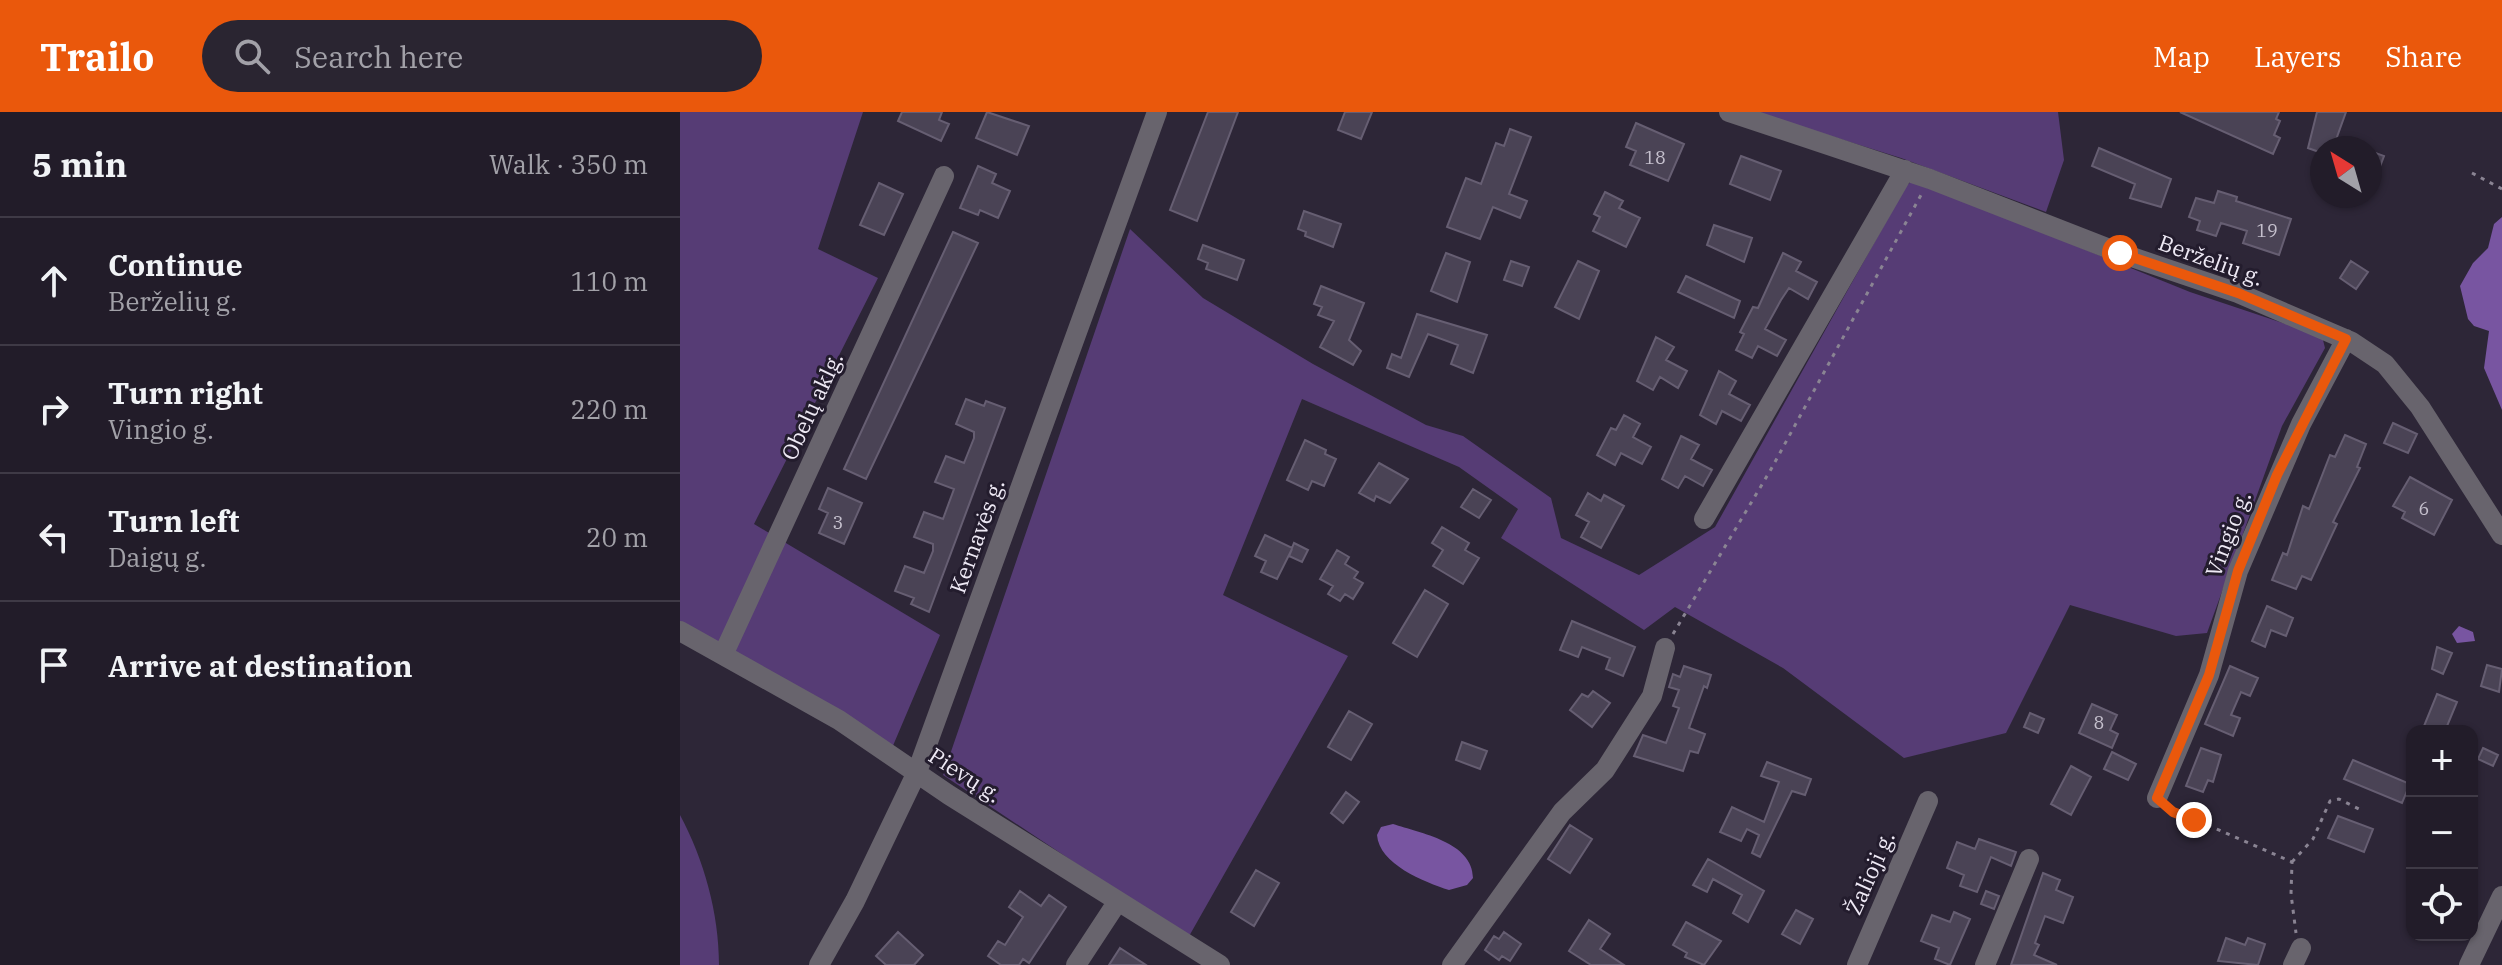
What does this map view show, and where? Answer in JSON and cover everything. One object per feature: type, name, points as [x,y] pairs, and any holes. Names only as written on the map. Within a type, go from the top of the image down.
[{"type":"street","name":"Kernavės g.","points":[[819,965],[855,901],[917,772],[1157,112]]},
{"type":"street","name":"Berželių g.","points":[[1729,112],[1930,179],[2120,253],[2238,293],[2346,339],[2385,364],[2420,407],[2502,535]]},
{"type":"street","points":[[1704,519],[1905,170]]},
{"type":"street","name":"Obelų aklg.","points":[[723,655],[944,176]]},
{"type":"street","name":"Vingio g.","points":[[2157,798],[2209,675],[2238,571],[2266,502],[2301,424],[2346,339]]},
{"type":"street","name":"Pievų g.","points":[[680,631],[839,720],[1220,965]]},
{"type":"street","points":[[1452,965],[1562,812],[1605,770],[1652,696],[1665,648]]},
{"type":"street","name":"Žalioji g.","points":[[1857,965],[1928,801]]},
{"type":"street","points":[[1985,965],[2029,859]]},
{"type":"street","points":[[2469,965],[2502,896]]},
{"type":"street","points":[[1076,965],[1118,901]]},
{"type":"path","points":[[2472,173],[2502,189]]},
{"type":"path","points":[[1665,648],[1770,471],[1930,179]]},
{"type":"path","points":[[2157,798],[2173,812],[2292,862]]},
{"type":"path","points":[[2297,957],[2292,862],[2313,839],[2330,801],[2339,799],[2361,810]]},
{"type":"shaded area","points":[[680,112],[863,112],[818,249],[878,278],[754,524],[940,635],[892,748],[680,625]]},
{"type":"shaded area","points":[[1754,112],[2058,112],[2064,160],[2046,212],[1901,158]]},
{"type":"shaded area","points":[[1913,180],[2190,292],[2322,336],[2325,348],[2282,426],[2207,633],[2176,636],[2070,605],[2006,733],[1904,758],[1783,668],[1675,607],[1644,630],[1501,538],[1518,509],[1459,467],[1302,399],[1223,595],[1348,656],[1188,938],[943,775],[1130,229],[1203,298],[1313,364],[1426,425],[1463,436],[1551,498],[1561,538],[1639,575],[1715,527],[1906,186]]},
{"type":"shaded area","points":[[2502,217],[2502,410],[2484,368],[2489,331],[2474,326],[2468,319],[2460,286],[2473,263],[2488,248],[2494,224]]},
{"type":"shaded area","points":[[2459,626],[2473,632],[2475,641],[2457,643],[2452,634]]},
{"type":"shaded area","points":[[680,815],[708,887],[716,926],[719,965],[680,965]]},
{"type":"shaded area","points":[[1393,824],[1455,847],[1471,866],[1473,878],[1467,885],[1449,890],[1404,870],[1386,855],[1377,835],[1381,827]]},
{"type":"building","points":[[902,112],[942,112],[939,120],[949,124],[941,141],[898,121]]},
{"type":"building","points":[[987,112],[1029,126],[1017,155],[976,138]]},
{"type":"building","points":[[1208,112],[1238,112],[1197,221],[1170,210]]},
{"type":"building","points":[[1345,112],[1372,112],[1361,139],[1338,130]]},
{"type":"building","points":[[2180,112],[2279,112],[2276,119],[2280,121],[2274,135],[2280,138],[2273,154]]},
{"type":"building","points":[[2317,112],[2346,112],[2337,136],[2311,136]]},
{"type":"building","points":[[1636,123],[1684,144],[1668,181],[1630,165],[1636,151],[1626,147]]},
{"type":"building","points":[[1510,129],[1531,137],[1509,194],[1527,201],[1520,218],[1493,207],[1480,239],[1447,227],[1466,178],[1481,184],[1496,143],[1504,146]]},
{"type":"building","points":[[2099,148],[2171,179],[2161,207],[2130,198],[2135,184],[2092,166]]},
{"type":"building","points":[[1741,156],[1781,171],[1770,200],[1730,184]]},
{"type":"building","points":[[978,166],[996,174],[992,183],[1010,191],[998,218],[980,210],[978,215],[960,208]]},
{"type":"building","points":[[879,183],[903,194],[884,235],[860,225]]},
{"type":"building","points":[[2218,191],[2237,197],[2236,201],[2291,219],[2279,255],[2243,243],[2247,231],[2221,223],[2216,236],[2197,230],[2200,221],[2189,217],[2196,198],[2214,203]]},
{"type":"building","points":[[1605,192],[1623,201],[1619,208],[1640,218],[1626,247],[1593,231],[1600,217],[1594,214]]},
{"type":"building","points":[[1304,211],[1341,224],[1333,247],[1305,236],[1306,232],[1298,229]]},
{"type":"building","points":[[1714,225],[1752,238],[1744,262],[1707,245]]},
{"type":"building","points":[[953,232],[978,243],[866,479],[844,469]]},
{"type":"building","points":[[1203,245],[1244,260],[1237,280],[1206,269],[1208,263],[1198,259]]},
{"type":"building","points":[[1446,253],[1470,262],[1457,302],[1431,291]]},
{"type":"building","points":[[1783,253],[1801,262],[1796,271],[1817,282],[1808,299],[1789,288],[1765,329],[1786,340],[1777,356],[1758,346],[1752,358],[1736,350],[1744,334],[1740,332],[1753,307],[1758,308]]},
{"type":"building","points":[[1511,261],[1529,267],[1522,286],[1504,280]]},
{"type":"building","points":[[1578,261],[1599,271],[1579,319],[1555,307]]},
{"type":"building","points":[[2351,261],[2368,272],[2356,289],[2340,278]]},
{"type":"building","points":[[1686,276],[1740,301],[1734,318],[1678,292]]},
{"type":"building","points":[[1321,286],[1364,303],[1349,340],[1361,351],[1353,365],[1320,347],[1334,321],[1318,315],[1322,307],[1314,304]]},
{"type":"building","points":[[1417,314],[1487,335],[1473,373],[1451,364],[1458,345],[1428,334],[1409,377],[1387,368],[1392,354],[1401,358]]},
{"type":"building","points":[[1656,337],[1674,347],[1666,360],[1687,371],[1678,388],[1660,377],[1653,390],[1637,381]]},
{"type":"building","points":[[1719,371],[1736,381],[1729,394],[1750,405],[1741,421],[1722,411],[1716,424],[1700,415]]},
{"type":"building","points":[[966,399],[984,406],[986,401],[1005,408],[929,612],[911,604],[914,598],[895,591],[905,566],[924,573],[933,551],[933,544],[914,537],[924,512],[943,519],[954,489],[935,482],[946,456],[964,463],[974,438],[974,432],[956,424]]},
{"type":"building","points":[[1624,415],[1640,424],[1633,437],[1651,447],[1642,464],[1621,453],[1615,465],[1597,455],[1611,428],[1616,430]]},
{"type":"building","points":[[2393,423],[2417,434],[2408,453],[2384,443]]},
{"type":"building","points":[[2345,435],[2366,444],[2357,467],[2360,468],[2333,522],[2337,524],[2311,580],[2302,576],[2296,589],[2272,580],[2283,553],[2287,555],[2303,506],[2309,509],[2330,455],[2335,457]]},
{"type":"building","points":[[1681,436],[1699,445],[1691,459],[1712,470],[1703,486],[1685,476],[1678,488],[1662,479]]},
{"type":"building","points":[[1305,440],[1326,450],[1325,454],[1336,459],[1324,486],[1312,481],[1308,490],[1287,480]]},
{"type":"building","points":[[1379,463],[1408,479],[1390,503],[1376,496],[1374,501],[1359,493]]},
{"type":"building","points":[[2410,477],[2452,500],[2434,535],[2402,518],[2405,512],[2393,506]]},
{"type":"building","points":[[828,488],[862,503],[844,544],[819,533],[828,513],[819,509]]},
{"type":"building","points":[[1473,489],[1491,500],[1479,518],[1461,507]]},
{"type":"building","points":[[1588,493],[1601,501],[1604,495],[1624,506],[1601,548],[1581,537],[1589,522],[1576,515]]},
{"type":"building","points":[[1442,527],[1469,543],[1465,550],[1479,558],[1463,584],[1433,566],[1443,550],[1432,543]]},
{"type":"building","points":[[1265,535],[1292,548],[1294,543],[1308,550],[1302,562],[1289,556],[1292,549],[1277,579],[1261,572],[1266,561],[1255,556]]},
{"type":"building","points":[[1337,550],[1349,557],[1345,564],[1358,572],[1354,578],[1363,583],[1353,599],[1345,594],[1340,601],[1328,594],[1333,586],[1320,579]]},
{"type":"building","points":[[1425,590],[1448,604],[1417,657],[1393,643]]},
{"type":"building","points":[[2267,606],[2293,618],[2286,636],[2271,630],[2265,647],[2252,641]]},
{"type":"building","points":[[1572,621],[1635,647],[1623,676],[1606,669],[1610,658],[1582,647],[1578,657],[1560,650]]},
{"type":"building","points":[[2437,647],[2452,653],[2443,674],[2432,669]]},
{"type":"building","points":[[2487,665],[2502,669],[2499,692],[2481,686]]},
{"type":"building","points":[[1684,666],[1711,675],[1689,728],[1705,734],[1698,753],[1690,751],[1683,771],[1634,756],[1643,735],[1666,743],[1679,708],[1673,706],[1679,690],[1669,687],[1673,674],[1680,677]]},
{"type":"building","points":[[2230,666],[2258,678],[2250,696],[2241,692],[2231,715],[2240,718],[2233,736],[2205,724]]},
{"type":"building","points":[[1593,691],[1610,703],[1592,727],[1570,710],[1582,694],[1588,697]]},
{"type":"building","points":[[2437,694],[2457,702],[2447,725],[2424,725]]},
{"type":"building","points":[[2092,704],[2117,715],[2110,730],[2118,734],[2112,748],[2079,733]]},
{"type":"building","points":[[1349,711],[1372,724],[1351,760],[1328,747]]},
{"type":"building","points":[[2030,713],[2044,719],[2038,733],[2024,727]]},
{"type":"building","points":[[1462,742],[1487,751],[1480,769],[1456,760]]},
{"type":"building","points":[[2201,748],[2221,755],[2213,782],[2208,780],[2203,792],[2186,786]]},
{"type":"building","points":[[2483,748],[2498,755],[2493,766],[2478,759]]},
{"type":"building","points":[[2112,752],[2136,764],[2128,780],[2104,769]]},
{"type":"building","points":[[2353,760],[2406,782],[2406,794],[2402,803],[2344,779]]},
{"type":"building","points":[[1767,762],[1811,779],[1805,795],[1792,791],[1760,857],[1752,853],[1759,835],[1747,829],[1741,841],[1720,832],[1732,807],[1764,822],[1779,782],[1761,776]]},
{"type":"building","points":[[2071,766],[2091,777],[2071,815],[2051,804]]},
{"type":"building","points":[[1346,792],[1359,802],[1343,823],[1331,813]]},
{"type":"building","points":[[2338,816],[2373,829],[2364,852],[2328,838]]},
{"type":"building","points":[[1570,825],[1592,839],[1570,873],[1548,859]]},
{"type":"building","points":[[1979,839],[2016,852],[2011,866],[1991,857],[1977,892],[1960,886],[1964,875],[1947,868],[1957,842],[1975,849]]},
{"type":"building","points":[[1708,859],[1764,891],[1748,922],[1733,913],[1742,895],[1713,879],[1707,892],[1693,885]]},
{"type":"building","points":[[1256,870],[1279,883],[1254,926],[1231,912]]},
{"type":"building","points":[[2043,873],[2060,880],[2056,890],[2073,897],[2063,923],[2045,916],[2035,943],[2039,945],[2034,955],[2057,965],[2011,965]]},
{"type":"building","points":[[1020,891],[1041,906],[1049,895],[1066,907],[1029,963],[1023,959],[1019,965],[1001,965],[988,956],[998,941],[1005,945],[1023,917],[1009,907]]},
{"type":"building","points":[[1986,891],[1999,896],[1994,909],[1981,904]]},
{"type":"building","points":[[1796,910],[1813,919],[1800,944],[1782,934]]},
{"type":"building","points":[[1954,912],[1970,919],[1950,965],[1935,959],[1939,948],[1921,941],[1932,915],[1950,922]]},
{"type":"building","points":[[1589,920],[1610,934],[1600,949],[1624,965],[1591,965],[1569,951]]},
{"type":"building","points":[[1686,922],[1721,941],[1704,965],[1685,957],[1687,953],[1673,945]]},
{"type":"building","points":[[898,932],[923,955],[914,965],[886,965],[876,956]]},
{"type":"building","points":[[1504,932],[1521,944],[1510,961],[1502,956],[1499,960],[1485,950],[1494,936],[1499,939]]},
{"type":"building","points":[[2226,938],[2245,945],[2248,938],[2265,944],[2258,965],[2218,961]]},
{"type":"building","points":[[1120,948],[1146,965],[1109,965]]},
{"type":"route","points":[[2120,253],[2238,293],[2346,339],[2277,475],[2238,571],[2209,675],[2157,798],[2173,812],[2194,820]]}]
